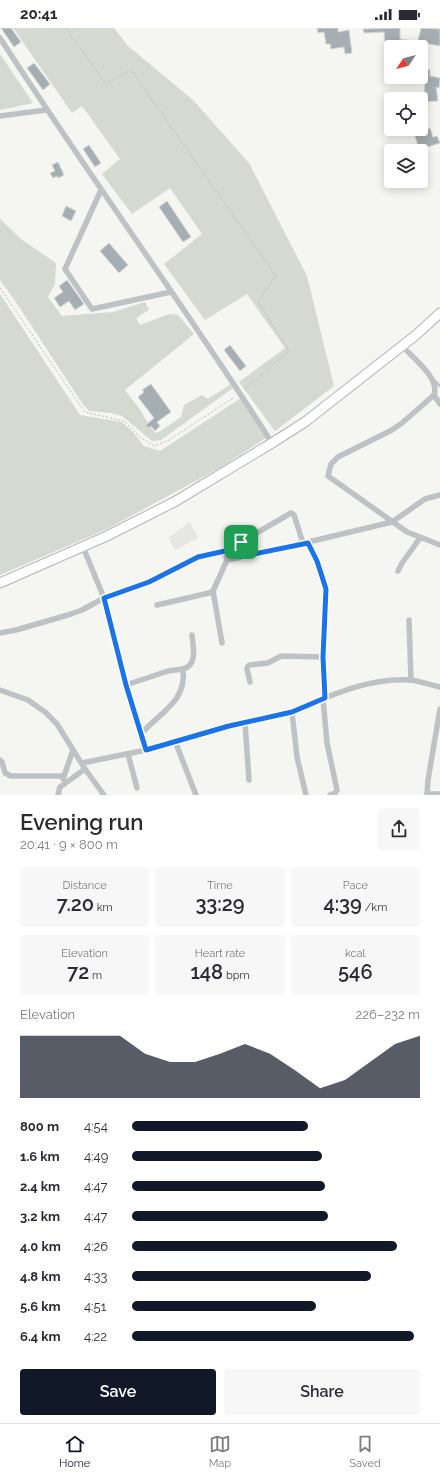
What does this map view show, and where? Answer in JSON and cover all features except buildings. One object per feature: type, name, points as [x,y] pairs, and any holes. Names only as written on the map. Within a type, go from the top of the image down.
[{"type":"highway","points":[[0,583],[107,536],[176,501],[272,444],[305,422],[402,346],[440,313]]},
{"type":"street","points":[[0,38],[46,110],[240,393],[272,444]]},
{"type":"street","points":[[0,116],[46,110]]},
{"type":"street","points":[[101,190],[65,269],[92,309],[170,292]]},
{"type":"street","points":[[402,346],[432,378],[436,390],[434,395],[392,430],[338,457],[331,464],[327,474],[392,522],[420,538],[440,545]]},
{"type":"street","points":[[434,395],[440,404]]},
{"type":"street","points":[[227,560],[392,522],[425,500],[440,495]]},
{"type":"street","points":[[0,633],[16,630],[82,610],[104,598],[149,582],[198,557],[225,551],[291,513],[294,515],[306,543],[317,561],[326,589],[323,657],[324,698],[327,743],[337,790],[335,793],[330,795]]},
{"type":"street","points":[[398,571],[402,562],[420,538]]},
{"type":"street","points":[[241,542],[244,556]]},
{"type":"street","points":[[83,547],[104,598],[126,685],[146,750]]},
{"type":"street","points":[[157,605],[209,593],[213,590],[227,560],[225,551]]},
{"type":"street","points":[[213,590],[222,642]]},
{"type":"street","points":[[409,620],[411,680]]},
{"type":"street","points":[[126,685],[168,671],[189,668],[194,657],[192,635]]},
{"type":"street","points":[[250,682],[247,669],[250,665],[268,663],[281,656],[323,657]]},
{"type":"street","points":[[141,734],[177,699],[184,680],[183,669]]},
{"type":"street","points":[[60,786],[83,766],[245,722],[292,712],[335,693],[369,684],[411,680],[440,687]]},
{"type":"street","points":[[0,690],[38,705],[57,724],[83,766],[104,795]]},
{"type":"street","points":[[440,709],[432,752],[427,794],[440,794]]},
{"type":"street","points":[[292,712],[297,756],[306,795]]},
{"type":"street","points":[[245,722],[249,780]]},
{"type":"street","points":[[175,741],[196,795]]},
{"type":"street","points":[[58,795],[73,750]]},
{"type":"street","points":[[432,752],[440,752]]},
{"type":"street","points":[[128,754],[137,788]]},
{"type":"street","points":[[0,760],[5,773],[8,776],[64,776]]},
{"type":"lane","points":[[432,378],[440,386]]},
{"type":"path","points":[[0,288],[85,412],[124,421],[140,437],[154,446],[169,440],[240,393],[289,351],[258,301],[276,276],[131,70],[106,84],[66,28]]},
{"type":"shaded area","points":[[13,28],[114,28],[128,46],[193,100],[249,163],[307,276],[334,386],[275,431],[239,382],[285,348],[247,294],[205,320],[164,264],[202,234],[170,188],[132,214],[102,174],[120,159],[82,106],[72,113]]},
{"type":"shaded area","points":[[0,54],[33,103],[0,110]]},
{"type":"shaded area","points":[[0,219],[21,239],[56,263],[55,284],[48,297],[62,316],[113,312],[145,302],[149,310],[136,318],[140,325],[169,314],[178,315],[194,334],[125,390],[155,433],[159,432],[181,417],[184,405],[202,395],[208,399],[231,384],[233,388],[161,440],[152,441],[122,416],[111,413],[89,411],[82,403],[0,280]]},
{"type":"shaded area","points":[[0,294],[80,415],[122,422],[133,432],[144,446],[160,451],[241,398],[266,438],[218,469],[107,529],[0,575]]},
{"type":"shaded area","points":[[190,522],[198,538],[175,550],[168,538]]},
{"type":"route","points":[[241,542],[244,556],[308,543],[323,576],[326,589],[323,657],[325,698],[292,712],[229,726],[146,750],[126,685],[104,598],[149,582],[198,557],[225,551],[241,542]]}]
